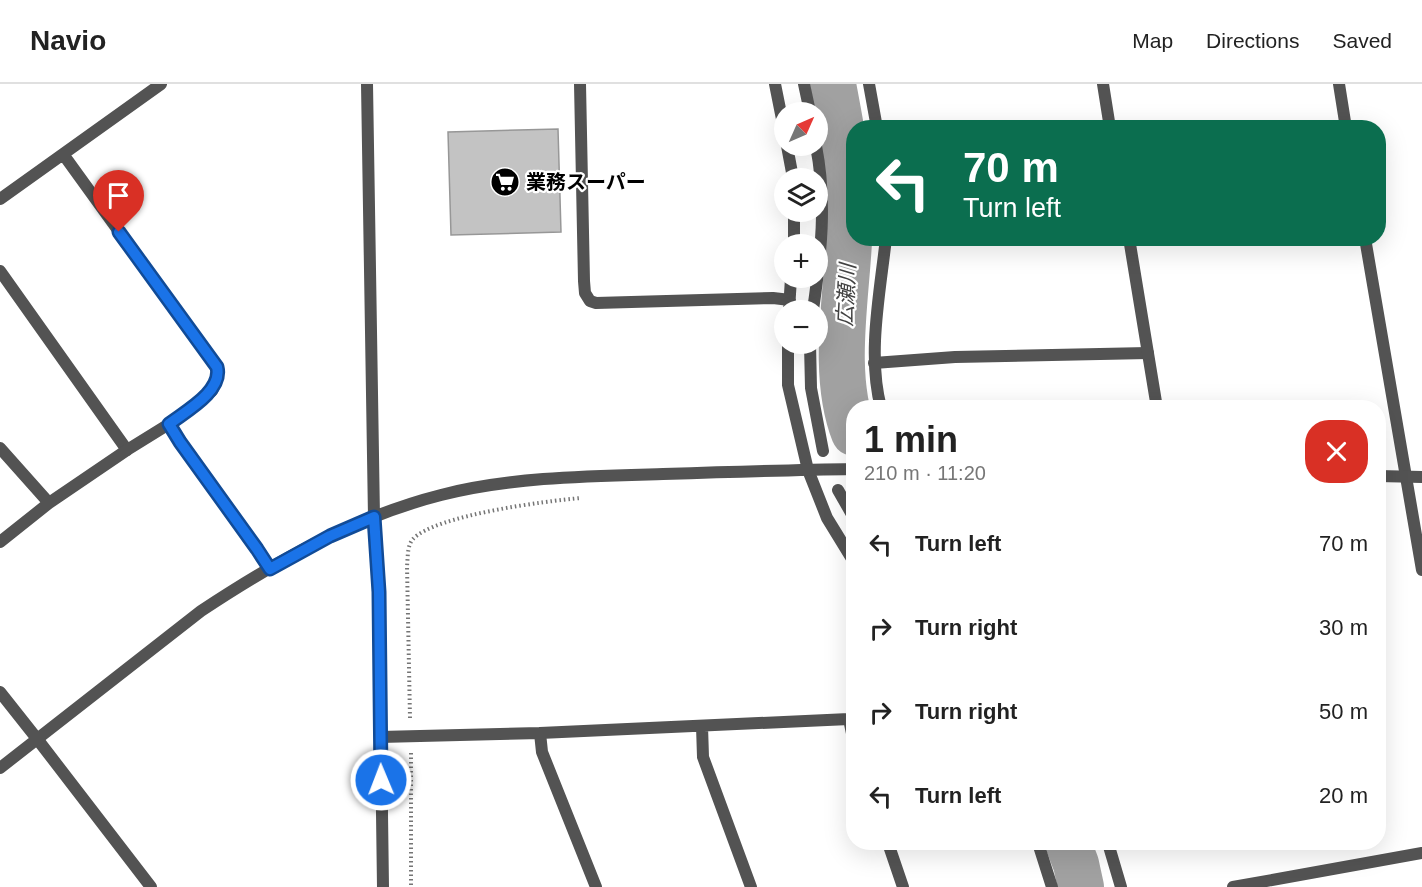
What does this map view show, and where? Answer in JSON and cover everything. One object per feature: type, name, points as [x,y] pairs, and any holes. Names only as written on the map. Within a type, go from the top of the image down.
[{"type":"street","points":[[0,199],[161,84]]},
{"type":"street","points":[[367,84],[374,517],[379,592],[383,887]]},
{"type":"street","points":[[580,84],[584,281],[585,293],[590,301],[773,298],[778,300]]},
{"type":"street","points":[[775,84],[779,102]]},
{"type":"street","points":[[804,84],[808,102]]},
{"type":"street","points":[[869,84],[876,120]]},
{"type":"street","points":[[1103,84],[1109,120]]},
{"type":"street","points":[[1339,84],[1345,120]]},
{"type":"street","points":[[0,542],[49,503],[169,424],[212,391],[218,377],[217,367],[63,154]]},
{"type":"street","points":[[814,300],[822,248],[823,214],[817,156]]},
{"type":"street","points":[[880,400],[874,363],[885,246]]},
{"type":"street","points":[[1130,246],[1156,400]]},
{"type":"street","points":[[1366,246],[1422,570]]},
{"type":"street","points":[[0,271],[127,450]]},
{"type":"street","points":[[874,363],[955,357],[1148,353]]},
{"type":"street","points":[[788,354],[788,385],[808,470],[827,518],[846,549]]},
{"type":"street","points":[[810,354],[811,388],[823,451]]},
{"type":"street","points":[[169,424],[270,569]]},
{"type":"street","points":[[0,448],[49,503]]},
{"type":"street","points":[[0,768],[201,611],[235,588],[330,536],[374,517],[444,494],[496,485],[591,476],[846,469]]},
{"type":"street","points":[[1386,476],[1422,477]]},
{"type":"street","points":[[838,490],[846,504]]},
{"type":"street","points":[[0,692],[151,887]]},
{"type":"street","points":[[380,737],[540,733],[846,718]]},
{"type":"street","points":[[702,726],[703,757],[751,887]]},
{"type":"street","points":[[540,733],[542,752],[596,887]]},
{"type":"street","points":[[890,850],[903,887]]},
{"type":"street","points":[[1040,850],[1052,887]]},
{"type":"street","points":[[1110,850],[1121,887]]},
{"type":"street","points":[[1233,887],[1422,853]]},
{"type":"path","points":[[411,887],[411,736],[407,566],[409,546],[412,540],[427,529],[454,520],[537,502],[591,498]]},
{"type":"building","name":"業務スーパー","points":[[558,129],[561,232],[451,235],[448,132]]},
{"type":"waterway","name":"広瀬川","points":[[833,84],[846,166]]},
{"type":"waterway","name":"広瀬川","points":[[846,402],[842,354],[849,246]]},
{"type":"waterway","name":"広瀬川","points":[[1071,850],[1081,887]]},
{"type":"place","name":"業務スーパー","points":[[505,182]]},
{"type":"route","points":[[119,232],[217,367],[218,377],[212,391],[169,424],[270,569],[307,547],[374,517],[379,592],[381,780]]}]
